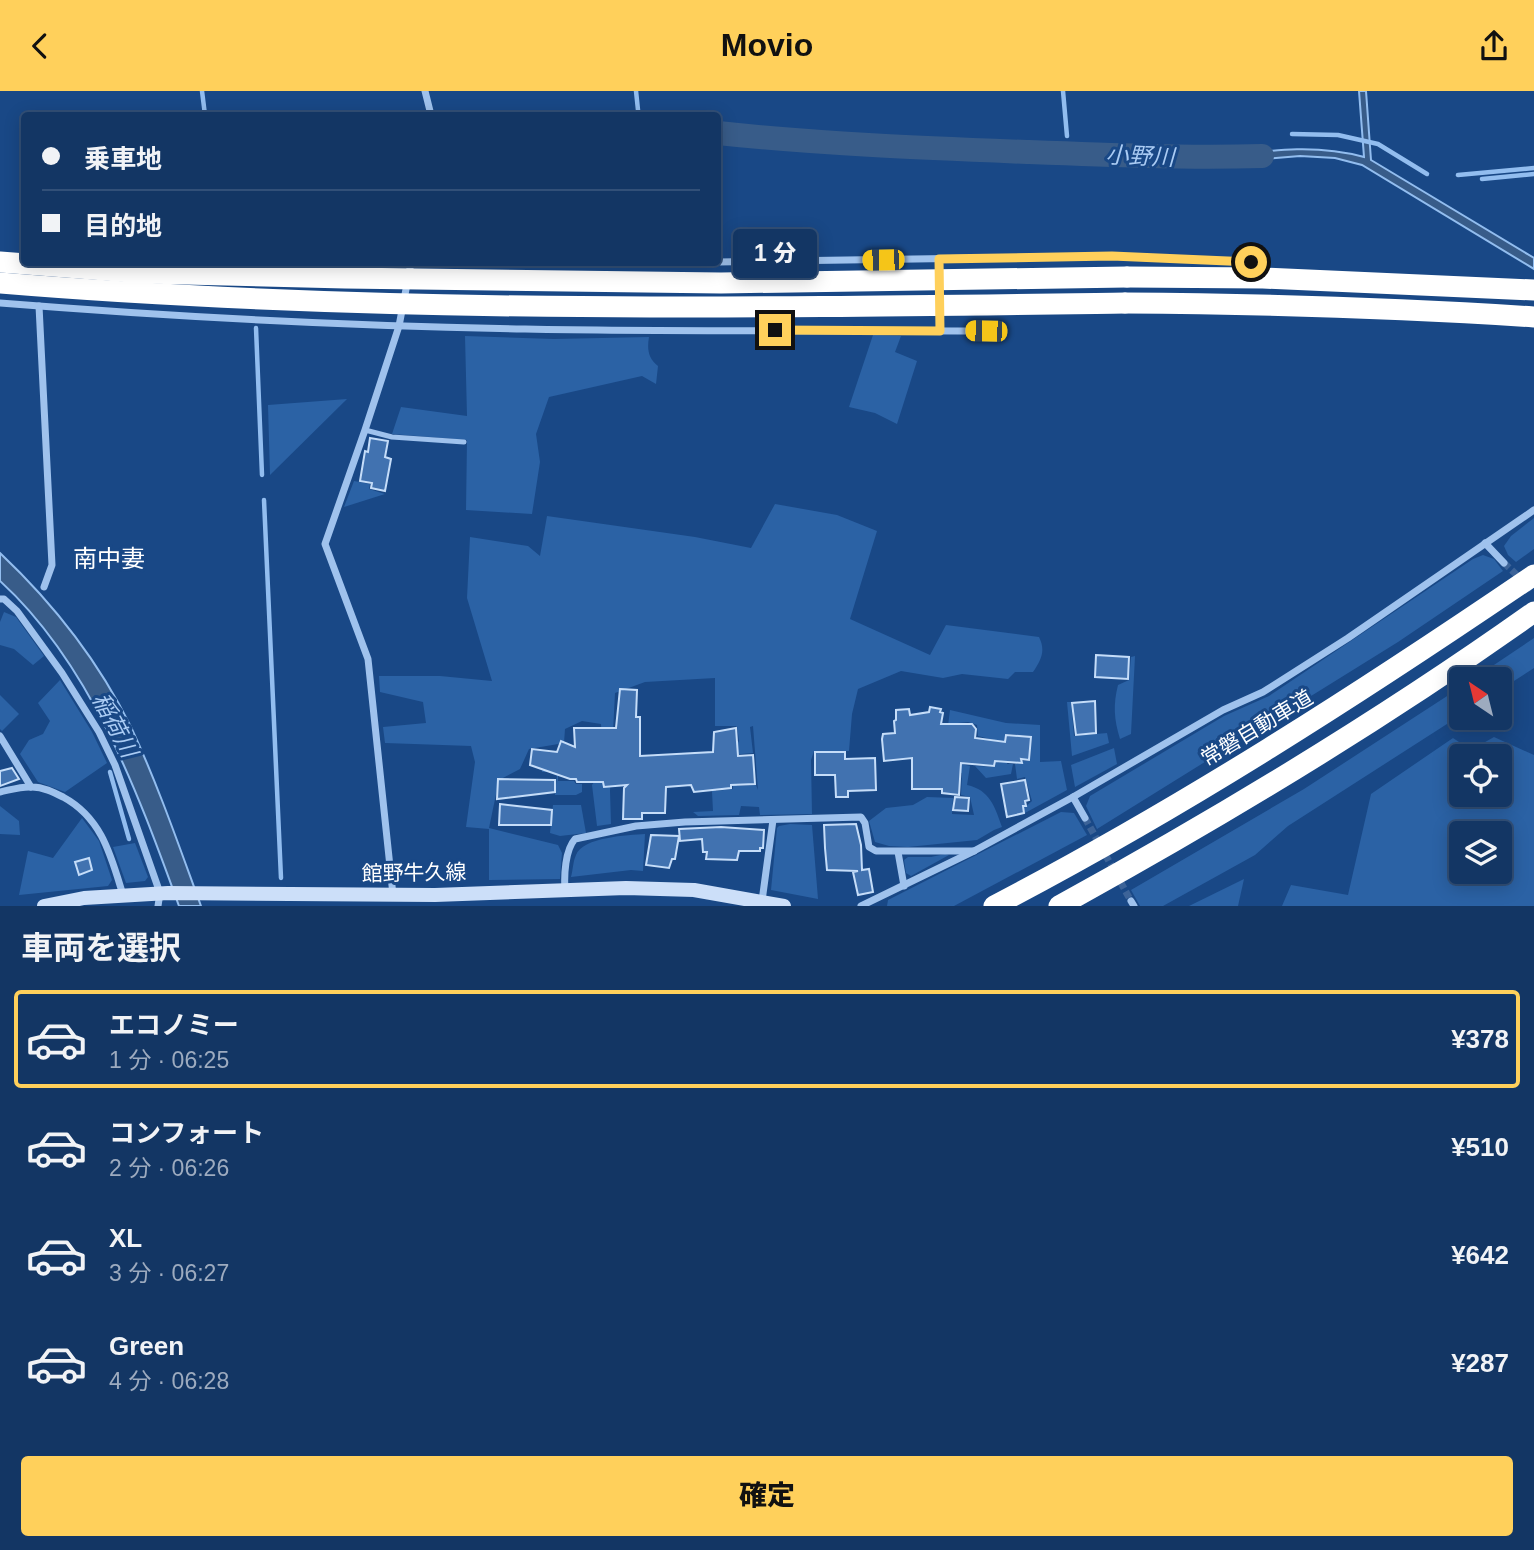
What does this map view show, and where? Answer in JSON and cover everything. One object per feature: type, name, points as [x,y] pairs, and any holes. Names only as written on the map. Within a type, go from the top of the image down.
[{"type":"highway","points":[[0,262],[21,264]]},
{"type":"highway","points":[[52,266],[144,273],[721,283],[1127,277],[1263,278],[1534,290]]},
{"type":"highway","points":[[0,283],[142,295],[526,306],[721,308],[1240,304],[1427,310],[1534,317]]},
{"type":"highway","name":"常磐自動車道","points":[[994,906],[1141,826],[1327,714],[1534,575]]},
{"type":"highway","points":[[1059,906],[1156,853],[1344,741],[1534,612]]},
{"type":"main road","name":"館野牛久線","points":[[44,906],[84,898],[123,895],[393,895],[435,899],[565,890],[658,888],[694,890],[784,906]]},
{"type":"street","points":[[425,91],[430,112]]},
{"type":"street","points":[[721,262],[1112,256],[1251,262]]},
{"type":"street","points":[[939,259],[940,331]]},
{"type":"street","points":[[393,895],[368,659],[325,544],[399,326],[410,266]]},
{"type":"street","points":[[0,303],[220,319],[399,326],[986,331]]},
{"type":"street","points":[[39,306],[52,565],[44,587]]},
{"type":"street","points":[[862,906],[974,851],[1073,797],[1223,709],[1263,692],[1348,638],[1534,510]]},
{"type":"street","points":[[1485,543],[1504,563]]},
{"type":"street","points":[[0,599],[4,599],[17,611],[62,673],[99,732],[115,765],[162,897]]},
{"type":"street","points":[[0,736],[32,787]]},
{"type":"street","points":[[0,792],[32,787],[46,789],[74,803],[97,826],[108,847],[123,895]]},
{"type":"street","points":[[1073,797],[1085,818]]},
{"type":"street","points":[[565,890],[570,845],[575,839],[636,826],[861,817],[865,823],[869,847],[876,851],[974,851]]},
{"type":"street","points":[[762,901],[773,820]]},
{"type":"street","points":[[898,852],[904,886]]},
{"type":"lane","points":[[365,430],[392,437],[464,442]]},
{"type":"shaded area","points":[[873,335],[901,336],[895,352],[917,361],[897,424],[875,413],[849,407]]},
{"type":"shaded area","points":[[465,336],[554,339],[649,337],[649,353],[658,366],[656,384],[642,376],[549,397],[536,434],[540,462],[532,514],[466,510],[467,440],[392,434],[401,407],[467,416]]},
{"type":"shaded area","points":[[347,399],[270,475],[268,405]]},
{"type":"shaded area","points":[[354,481],[370,484],[369,489],[385,494],[344,507]]},
{"type":"shaded area","points":[[775,504],[837,515],[877,531],[850,619],[930,655],[946,625],[1039,637],[1042,651],[1036,668],[1033,672],[1015,672],[1008,679],[962,674],[943,678],[901,671],[858,689],[852,714],[849,751],[814,751],[811,760],[812,814],[760,815],[759,807],[741,806],[739,815],[698,816],[693,812],[713,811],[710,752],[716,791],[733,789],[733,783],[736,782],[737,786],[756,785],[758,790],[753,726],[750,727],[753,753],[729,755],[739,741],[737,726],[715,726],[715,678],[645,682],[615,693],[611,824],[597,826],[592,785],[601,764],[601,724],[582,721],[565,729],[564,743],[529,749],[520,769],[499,780],[489,828],[558,845],[562,853],[560,879],[489,880],[489,829],[466,827],[475,762],[471,746],[385,743],[383,727],[426,723],[423,702],[380,692],[379,676],[440,676],[492,681],[467,598],[470,537],[528,546],[540,556],[547,516],[695,537],[751,548]]},
{"type":"shaded area","points":[[1534,518],[1534,549],[1516,562],[1508,555],[1504,546],[1511,536]]},
{"type":"shaded area","points":[[1483,555],[1494,559],[1503,571],[1398,642],[1097,829],[1086,806],[1090,796],[1224,716],[1269,696],[1473,559]]},
{"type":"shaded area","points":[[4,612],[16,617],[44,656],[33,665],[14,649],[0,645],[0,622]]},
{"type":"shaded area","points":[[1534,638],[1534,668],[1512,682],[1512,667],[1491,667]]},
{"type":"shaded area","points":[[1135,656],[1131,734],[1120,739],[1116,725],[1116,692],[1118,685],[1129,680],[1131,657]]},
{"type":"shaded area","points":[[60,680],[92,732],[107,763],[65,792],[38,782],[20,754],[29,740],[43,734],[50,721],[38,703]]},
{"type":"shaded area","points":[[0,695],[19,714],[2,731],[0,729]]},
{"type":"shaded area","points":[[1449,695],[1449,723],[1288,826],[1255,855],[1163,906],[1140,906],[1131,890],[1304,789]]},
{"type":"shaded area","points":[[1067,702],[1071,702],[1074,736],[1107,733],[1109,743],[1072,756]]},
{"type":"shaded area","points":[[950,710],[1006,723],[1040,725],[1040,762],[1061,761],[1067,790],[1025,813],[1024,808],[1032,801],[1025,777],[1017,779],[1015,764],[1030,761],[1032,736],[1005,734],[1003,759],[1007,760],[1007,764],[1013,764],[1011,774],[986,778],[975,766],[995,767],[997,752],[1002,742],[978,736],[977,725],[968,722],[958,723],[956,743],[946,742]]},
{"type":"shaded area","points":[[1494,737],[1510,744],[1482,744]]},
{"type":"shaded area","points":[[1453,738],[1462,744],[1449,744],[1449,807],[1512,807],[1512,745],[1534,755],[1534,906],[1282,906],[1291,885],[1348,895],[1371,794]]},
{"type":"shaded area","points":[[1114,748],[1117,764],[1075,787],[1071,765]]},
{"type":"shaded area","points":[[545,752],[558,763],[558,781],[582,784],[582,792],[576,795],[555,795],[557,775],[553,772],[542,772]]},
{"type":"shaded area","points":[[953,762],[970,766],[967,785],[986,795],[994,806],[1002,827],[977,840],[908,847],[875,842],[869,821],[886,808],[913,805],[927,797],[953,798],[952,814],[974,815],[970,797],[961,795],[962,773],[943,771]]},
{"type":"shaded area","points":[[553,805],[581,805],[586,833],[560,836],[550,833]]},
{"type":"shaded area","points":[[0,806],[19,821],[20,835],[0,834]]},
{"type":"shaded area","points":[[1061,812],[1074,813],[1087,835],[954,906],[887,906],[888,900]]},
{"type":"shaded area","points":[[82,818],[99,841],[112,880],[108,886],[19,895],[28,851],[53,858]]},
{"type":"shaded area","points":[[790,824],[812,825],[818,899],[771,890],[777,828]]},
{"type":"shaded area","points":[[645,834],[643,871],[571,877],[576,855],[587,844],[607,838]]},
{"type":"shaded area","points":[[135,843],[148,877],[145,881],[126,883],[113,847]]},
{"type":"shaded area","points":[[949,855],[911,876],[906,873],[904,860],[908,857]]},
{"type":"shaded area","points":[[1244,879],[1238,906],[1189,906]]},
{"type":"water","points":[[1359,91],[1366,91],[1371,160],[1534,258],[1534,269],[1362,165],[1335,158],[1300,156],[1264,159],[1224,156],[1312,149],[1364,157]]},
{"type":"water","name":"稲荷川","points":[[0,553],[20,572],[73,634],[118,703],[150,771],[201,906],[179,906],[147,819],[108,732],[61,651],[32,614],[0,581]]},
{"type":"building","points":[[370,438],[388,441],[385,457],[391,459],[385,491],[371,488],[372,483],[360,481]]},
{"type":"building","points":[[1096,655],[1129,657],[1128,679],[1095,677]]},
{"type":"building","points":[[620,689],[637,690],[636,717],[640,717],[640,756],[713,752],[714,732],[736,728],[738,756],[753,755],[755,784],[731,785],[731,788],[694,792],[691,785],[666,787],[665,813],[642,813],[642,819],[623,819],[624,788],[627,785],[604,787],[603,782],[577,782],[576,779],[530,765],[532,749],[557,752],[561,741],[575,747],[574,728],[616,728]]},
{"type":"building","points":[[1095,701],[1096,733],[1076,735],[1072,703]]},
{"type":"building","points":[[930,707],[941,709],[941,724],[972,724],[976,729],[975,738],[1005,742],[1006,735],[1031,737],[1029,760],[1021,759],[1022,763],[995,761],[994,766],[961,763],[959,795],[942,793],[942,789],[912,789],[912,758],[884,761],[883,734],[895,733],[896,710],[909,709],[910,715],[929,712]]},
{"type":"building","points":[[815,752],[845,752],[845,759],[875,758],[876,790],[848,791],[848,797],[836,797],[835,775],[815,775]]},
{"type":"building","points":[[12,768],[19,779],[0,786],[0,771]]},
{"type":"building","points":[[498,779],[555,780],[555,792],[497,799]]},
{"type":"building","points":[[1025,780],[1029,800],[1025,801],[1026,806],[1023,806],[1024,813],[1007,817],[1001,784]]},
{"type":"building","points":[[955,797],[969,798],[968,811],[953,810]]},
{"type":"building","points":[[500,804],[552,810],[551,825],[499,825]]},
{"type":"building","points":[[856,824],[861,845],[862,870],[869,869],[873,892],[858,895],[853,872],[858,871],[827,870],[824,825]]},
{"type":"building","points":[[721,827],[764,830],[763,848],[760,848],[760,851],[739,851],[737,860],[706,859],[707,852],[703,852],[702,839],[680,841],[679,829]]},
{"type":"building","points":[[651,835],[679,836],[675,859],[672,859],[669,868],[646,865]]},
{"type":"building","points":[[89,858],[92,870],[79,875],[75,862]]},
{"type":"waterway","points":[[202,91],[205,112]]},
{"type":"waterway","points":[[636,91],[638,110]]},
{"type":"waterway","points":[[1063,91],[1067,136]]},
{"type":"waterway","name":"小野川","points":[[721,133],[950,149],[1145,156],[1262,156]]},
{"type":"waterway","points":[[1292,134],[1338,135],[1378,144],[1427,174]]},
{"type":"waterway","points":[[1458,175],[1534,168]]},
{"type":"waterway","points":[[1482,179],[1534,174]]},
{"type":"waterway","points":[[256,328],[262,475]]},
{"type":"waterway","points":[[264,500],[281,878]]},
{"type":"waterway","points":[[110,772],[129,839]]},
{"type":"tunnel","points":[[1504,563],[1534,591]]},
{"type":"tunnel","points":[[1085,818],[1131,901]]},
{"type":"district","name":"南中妻","points":[[109,559]]},
{"type":"route","points":[[775,330],[940,331],[939,259],[1112,256],[1251,262]]}]
